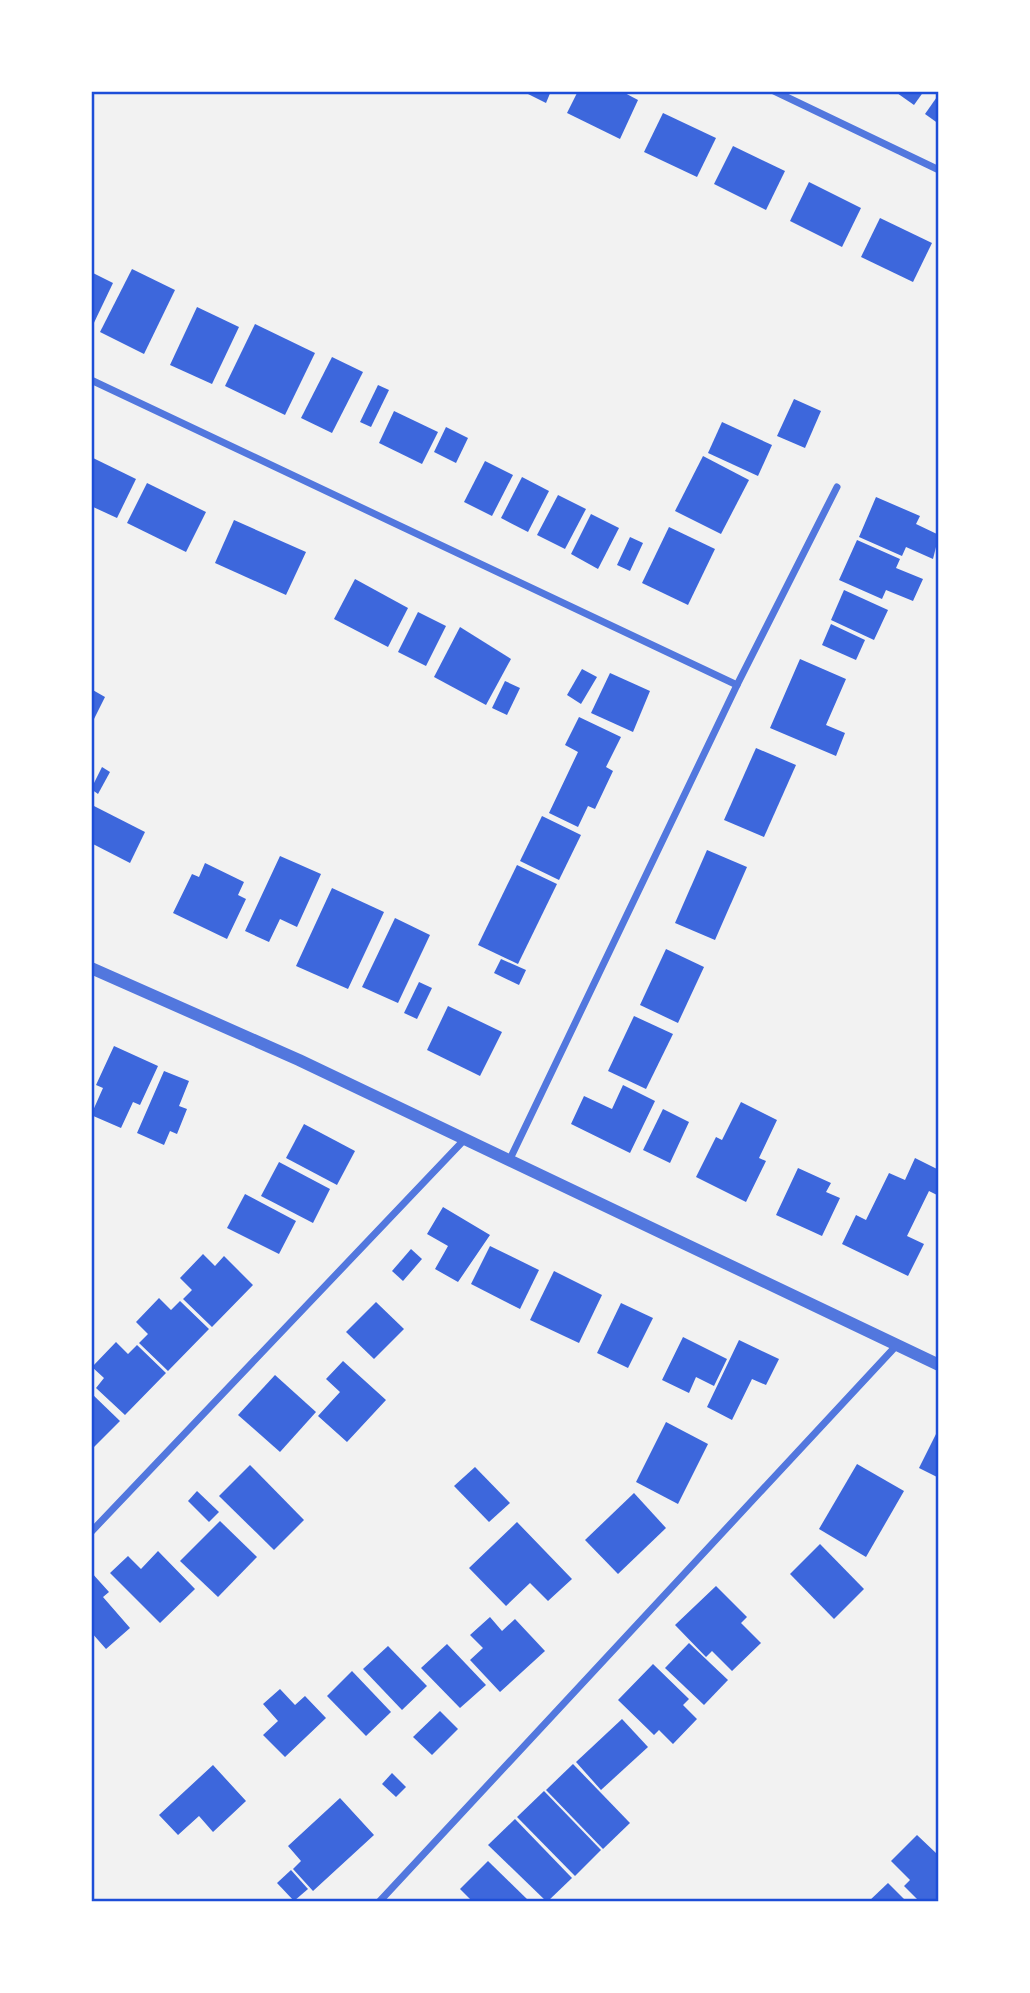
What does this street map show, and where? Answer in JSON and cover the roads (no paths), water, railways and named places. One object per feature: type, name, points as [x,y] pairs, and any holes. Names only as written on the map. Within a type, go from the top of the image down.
[{"type":"street","points":[[774,91],[939,170]]},
{"type":"street","points":[[91,380],[737,685]]},
{"type":"street","points":[[510,1159],[737,685],[837,487]]},
{"type":"street","points":[[91,968],[299,1060],[939,1365]]},
{"type":"street","points":[[91,1532],[465,1139]]},
{"type":"street","points":[[379,1902],[896,1346]]}]
